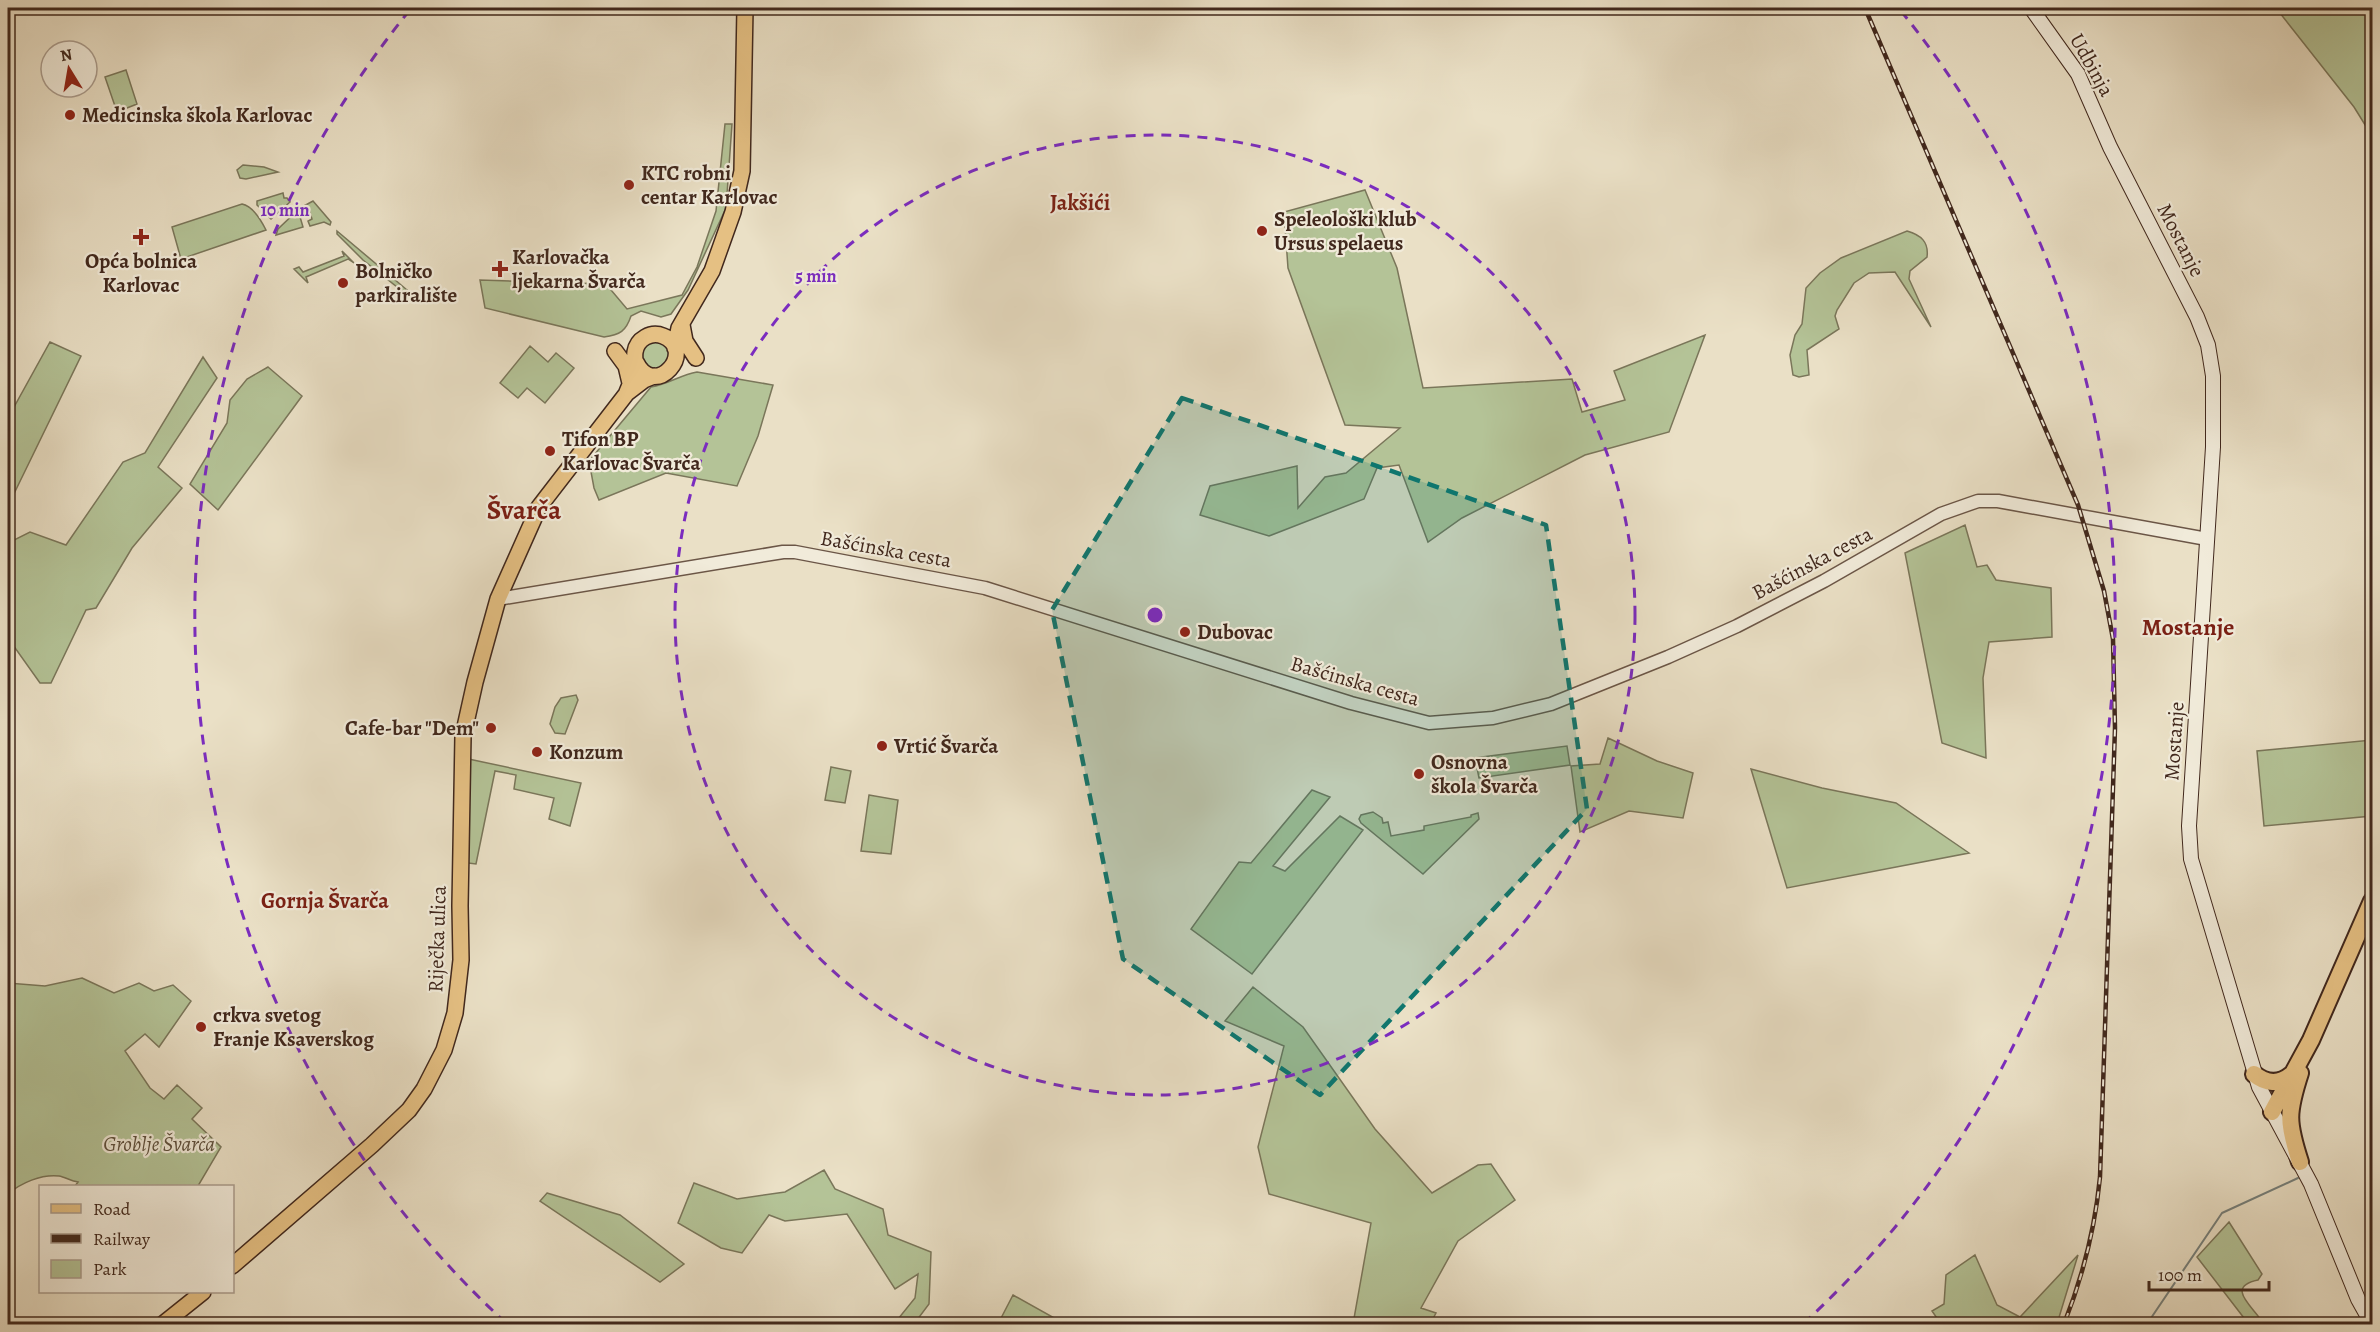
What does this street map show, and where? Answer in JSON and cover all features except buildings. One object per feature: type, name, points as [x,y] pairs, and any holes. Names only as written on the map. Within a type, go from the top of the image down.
[{"type":"highway","points":[[2272,1112],[2311,1040],[2373,901]]},
{"type":"highway","points":[[2300,1162],[2289,1125],[2290,1105],[2311,1040]]},
{"type":"highway","points":[[2254,1074],[2265,1081],[2274,1082],[2291,1075]]},
{"type":"highway","points":[[2272,1112],[2283,1110],[2290,1105]]},
{"type":"main road","points":[[629,388],[672,368],[683,320],[712,271],[733,212],[742,171],[745,8]]},
{"type":"main road","name":"Udbinja","points":[[2031,8],[2078,74],[2110,147]]},
{"type":"main road","name":"Mostanje","points":[[2110,147],[2197,317],[2208,345],[2213,376],[2213,447],[2189,844],[2193,868],[2254,1074],[2318,1197],[2358,1299],[2372,1324]]},
{"type":"main road","points":[[629,388],[636,362],[637,345],[641,340],[670,329],[683,320]]},
{"type":"main road","points":[[683,320],[685,341],[696,358]]},
{"type":"main road","points":[[653,335],[666,337],[675,348]]},
{"type":"main road","points":[[615,351],[626,366],[629,388]]},
{"type":"main road","points":[[636,362],[642,371],[654,376]]},
{"type":"main road","name":"Riječka ulica","points":[[234,1264],[409,1110],[424,1089],[444,1050],[454,1013],[461,960],[463,736],[498,599],[539,507],[629,388]]},
{"type":"main road","points":[[163,1324],[201,1293]]},
{"type":"street","name":"Bašćinska cesta","points":[[498,599],[783,552],[795,552],[985,588],[1351,703],[1429,723],[1493,718],[1551,704],[1668,657],[1737,626],[1824,581],[1941,514],[1978,501],[1998,501],[2207,538]]},
{"type":"street","points":[[510,569],[516,585],[522,591],[530,594]]},
{"type":"highlighted area","points":[[1182,398],[1546,525],[1587,809],[1320,1095],[1123,959],[1052,610]]},
{"type":"green space","points":[[2276,8],[2372,8],[2372,136],[2354,107]]},
{"type":"green space","points":[[126,70],[137,104],[117,112],[105,77]]},
{"type":"green space","points":[[725,124],[732,124],[726,208],[688,290],[671,314],[661,317],[641,311],[631,316],[622,331],[604,337],[485,308],[480,280],[606,284],[627,309],[682,295],[697,267],[716,211]]},
{"type":"green space","points":[[243,165],[264,167],[278,172],[246,179],[240,178],[237,170]]},
{"type":"green space","points":[[1365,190],[1397,268],[1423,388],[1572,379],[1582,412],[1625,400],[1614,371],[1705,335],[1669,432],[1585,455],[1462,518],[1428,542],[1399,465],[1377,468],[1364,499],[1269,536],[1200,515],[1210,486],[1297,466],[1298,508],[1325,477],[1346,473],[1400,428],[1345,425],[1288,268],[1284,212]]},
{"type":"green space","points":[[283,193],[284,198],[290,202],[271,219],[257,205],[257,201]]},
{"type":"green space","points":[[313,201],[331,222],[330,225],[324,222],[310,226],[308,221],[312,219],[309,209],[302,210],[302,207]]},
{"type":"green space","points":[[242,204],[253,210],[266,230],[181,259],[172,227]]},
{"type":"green space","points":[[298,210],[303,227],[276,235],[278,229]]},
{"type":"green space","points":[[337,231],[413,297],[411,298],[363,260],[337,234]]},
{"type":"green space","points":[[1907,231],[1920,237],[1927,247],[1927,257],[1910,271],[1909,279],[1931,327],[1895,272],[1869,273],[1854,283],[1837,310],[1835,316],[1839,329],[1807,350],[1809,375],[1799,377],[1793,375],[1790,355],[1795,335],[1802,324],[1806,288],[1820,273],[1841,258]]},
{"type":"green space","points":[[342,251],[354,263],[348,259],[306,277],[308,283],[294,269],[299,267],[303,272],[344,256]]},
{"type":"green space","points":[[651,340],[666,343],[671,358],[656,371],[642,365],[640,350]]},
{"type":"green space","points":[[50,342],[81,356],[8,506],[8,418]]},
{"type":"green space","points":[[530,346],[548,362],[556,353],[574,368],[545,403],[527,388],[518,398],[500,383]]},
{"type":"green space","points":[[203,357],[217,378],[158,467],[182,488],[132,548],[96,608],[86,610],[51,683],[40,683],[8,638],[8,552],[14,540],[30,532],[66,545],[123,462],[145,453]]},
{"type":"green space","points":[[268,367],[302,396],[218,510],[190,484],[227,423],[230,400],[247,379]]},
{"type":"green space","points":[[697,372],[773,385],[758,436],[737,486],[666,473],[599,500],[594,488],[589,461],[651,387]]},
{"type":"green space","points":[[1965,525],[1977,567],[1987,565],[1996,580],[2051,588],[2052,637],[1989,642],[1983,678],[1986,758],[1942,743],[1905,553]]},
{"type":"green space","points":[[576,695],[578,700],[565,734],[555,733],[550,724],[555,707],[561,698]]},
{"type":"green space","points":[[1608,738],[1657,761],[1693,773],[1683,818],[1629,811],[1580,832],[1571,766],[1600,764]]},
{"type":"green space","points":[[2372,740],[2372,816],[2264,826],[2257,751]]},
{"type":"green space","points":[[1567,746],[1570,765],[1479,778],[1475,758]]},
{"type":"green space","points":[[464,758],[581,783],[570,826],[549,819],[554,798],[514,789],[516,775],[495,771],[476,864],[460,862]]},
{"type":"green space","points":[[831,767],[851,771],[845,803],[825,800]]},
{"type":"green space","points":[[1751,769],[1822,788],[1896,803],[1969,853],[1787,888]]},
{"type":"green space","points":[[1312,790],[1330,797],[1273,866],[1285,871],[1340,816],[1363,830],[1252,974],[1191,929],[1239,862],[1251,863]]},
{"type":"green space","points":[[869,795],[898,800],[891,854],[861,851]]},
{"type":"green space","points":[[1373,812],[1382,818],[1383,823],[1388,822],[1391,836],[1424,830],[1424,826],[1471,817],[1478,813],[1479,819],[1423,874],[1361,823],[1359,819],[1361,815]]},
{"type":"green space","name":"Groblje Švarča","points":[[82,978],[114,993],[139,983],[154,991],[173,985],[191,1001],[159,1047],[145,1034],[125,1051],[150,1088],[164,1099],[177,1085],[202,1108],[192,1119],[221,1147],[199,1185],[76,1185],[78,1182],[61,1177],[45,1176],[19,1186],[8,1194],[8,983],[45,986]]},
{"type":"green space","points":[[1253,987],[1303,1027],[1375,1129],[1432,1193],[1478,1165],[1491,1164],[1515,1200],[1458,1241],[1421,1308],[1436,1313],[1430,1324],[1353,1324],[1371,1223],[1269,1194],[1258,1147],[1284,1046],[1225,1021]]},
{"type":"green space","points":[[824,1170],[835,1189],[883,1209],[888,1235],[931,1252],[929,1304],[914,1324],[894,1324],[915,1298],[918,1274],[895,1289],[847,1214],[785,1221],[769,1215],[742,1253],[721,1248],[678,1223],[694,1183],[737,1199],[785,1192]]},
{"type":"green space","points":[[547,1193],[620,1215],[684,1264],[660,1282],[540,1201]]},
{"type":"green space","points":[[2229,1222],[2262,1274],[2258,1280],[2248,1283],[2242,1293],[2262,1322],[2243,1324],[2244,1318],[2197,1257]]},
{"type":"green space","points":[[1975,1255],[1997,1305],[2020,1317],[2078,1255],[2057,1324],[1941,1324],[1932,1311],[1944,1304],[1946,1275]]},
{"type":"green space","points":[[1013,1295],[1065,1324],[1023,1322],[1023,1324],[998,1324]]},
{"type":"waterway","points":[[2147,1324],[2222,1213],[2298,1178]]},
{"type":"railway","points":[[1865,8],[2078,505],[2104,591],[2113,639],[2115,728],[2100,1177],[2087,1252],[2064,1324]]},
{"type":"place","name":"Medicinska škola Karlovac","points":[[70,115]]},
{"type":"place","name":"KTC robni centar Karlovac","points":[[629,185]]},
{"type":"place","name":"Speleološki klub Ursus spelaeus","points":[[1262,231]]},
{"type":"place","name":"Opća bolnica Karlovac","points":[[141,237]]},
{"type":"place","name":"Karlovačka ljekarna Švarča","points":[[500,269]]},
{"type":"place","name":"Bolničko parkiralište","points":[[343,283]]},
{"type":"place","name":"Tifon BP Karlovac Švarča","points":[[550,451]]},
{"type":"place","name":"Dubovac","points":[[1185,632]]},
{"type":"place","name":"Cafe-bar \"Dem\"","points":[[491,728]]},
{"type":"place","name":"Vrtić Švarča","points":[[882,746]]},
{"type":"place","name":"Konzum","points":[[537,752]]},
{"type":"place","name":"Osnovna škola Švarča","points":[[1419,774]]},
{"type":"place","name":"crkva svetog Franje Ksaverskog","points":[[201,1027]]},
{"type":"district","name":"Jakšići","points":[[1080,203]]},
{"type":"district","name":"Švarča","points":[[524,510]]},
{"type":"district","name":"Mostanje","points":[[2188,627]]},
{"type":"district","name":"Gornja Švarča","points":[[325,901]]}]
